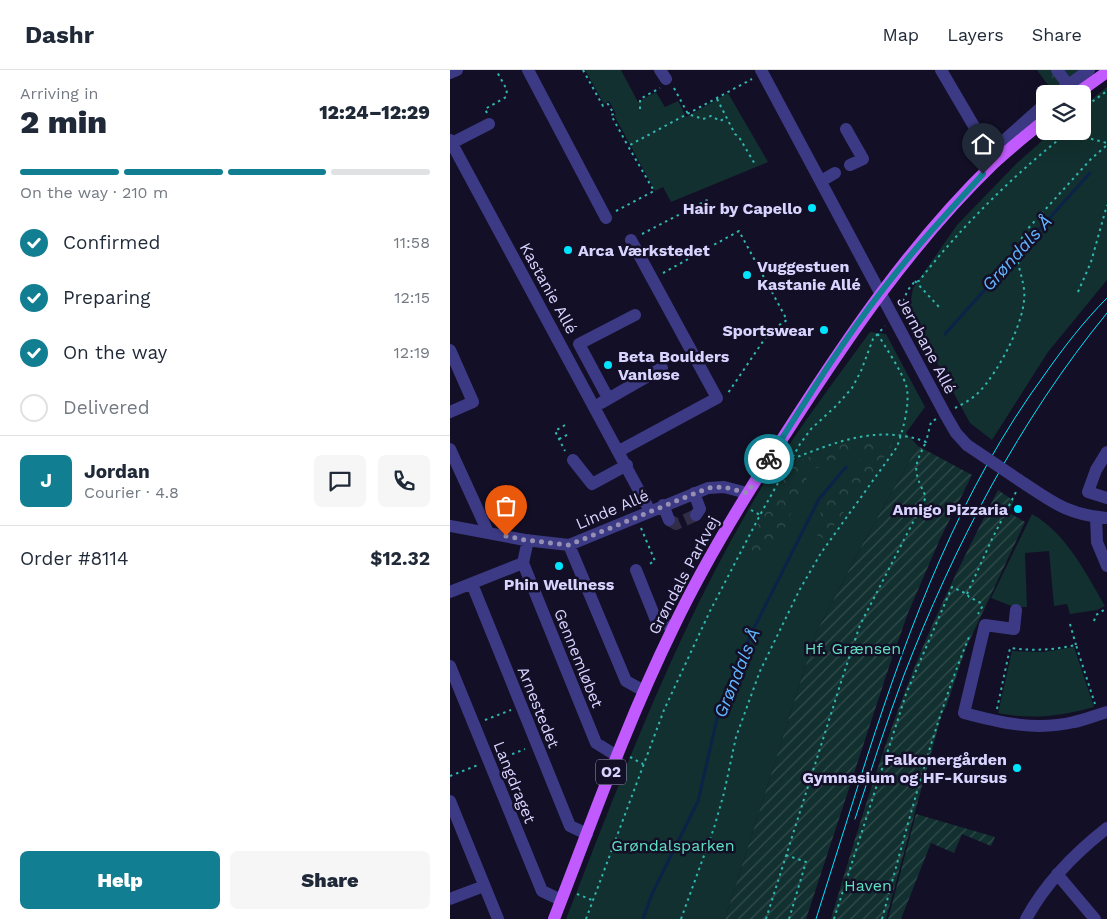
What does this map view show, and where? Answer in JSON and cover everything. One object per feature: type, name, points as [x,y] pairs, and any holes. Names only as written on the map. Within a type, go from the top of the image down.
[{"type":"main road","points":[[1080,85],[1107,72]]},
{"type":"main road","name":"Grøndals Parkvej","points":[[554,919],[644,691],[673,627],[708,560],[747,493],[880,292],[949,210],[995,162],[1036,128]]},
{"type":"street","points":[[450,73],[457,70]]},
{"type":"street","points":[[528,70],[606,218]]},
{"type":"street","points":[[941,70],[995,162]]},
{"type":"street","points":[[1057,70],[1069,85]]},
{"type":"street","points":[[1076,85],[1089,70]]},
{"type":"street","name":"Jernbane Allé","points":[[762,72],[956,433],[967,445],[1051,503],[1071,512],[1103,519]]},
{"type":"street","name":"Grøndals Parkvej","points":[[995,162],[998,146],[1036,112]]},
{"type":"street","points":[[451,142],[489,124]]},
{"type":"street","points":[[846,129],[863,159],[850,165]]},
{"type":"street","name":"Kastanie Allé","points":[[451,142],[650,511]]},
{"type":"street","points":[[821,181],[835,173]]},
{"type":"street","points":[[619,451],[717,398],[631,240]]},
{"type":"street","points":[[608,398],[579,344],[635,315]]},
{"type":"street","points":[[450,350],[474,402],[450,412]]},
{"type":"street","points":[[595,406],[662,368]]},
{"type":"street","points":[[450,449],[488,532]]},
{"type":"street","points":[[1107,452],[1096,470],[1088,492],[1107,498]]},
{"type":"street","points":[[573,460],[592,484],[626,466]]},
{"type":"street","name":"Linde Allé","points":[[450,526],[528,540],[569,545],[708,488],[724,487],[747,493]]},
{"type":"street","points":[[694,493],[700,509],[696,515]]},
{"type":"street","points":[[664,505],[669,520]]},
{"type":"street","points":[[1103,519],[1097,542],[1107,566]]},
{"type":"street","points":[[450,592],[523,563],[528,540]]},
{"type":"street","points":[[569,545],[626,681],[644,691]]},
{"type":"street","name":"Gennemløbet","points":[[523,563],[596,743],[618,754]]},
{"type":"street","points":[[636,570],[656,620],[673,627]]},
{"type":"street","name":"Arnestedet","points":[[472,584],[570,826],[587,834]]},
{"type":"street","points":[[1016,610],[1014,629],[985,625],[964,713],[994,721],[1032,726],[1053,726],[1075,722],[1103,713]]},
{"type":"street","name":"Langdraget","points":[[450,666],[542,891],[563,895]]},
{"type":"street","points":[[450,800],[498,919]]},
{"type":"street","points":[[1026,919],[1057,874],[1085,846],[1107,828]]},
{"type":"street","points":[[1057,874],[1095,919]]},
{"type":"street","points":[[450,899],[484,886]]},
{"type":"path","points":[[489,124],[492,122],[485,109],[506,97],[507,90],[496,70]]},
{"type":"path","points":[[583,70],[603,106],[608,104],[614,114],[611,115],[654,191],[606,218]]},
{"type":"path","points":[[628,146],[762,72]]},
{"type":"path","points":[[640,109],[640,99],[665,77],[688,114],[703,119],[711,116],[720,121],[726,118]]},
{"type":"path","points":[[1091,103],[1107,91]]},
{"type":"path","points":[[716,98],[726,118],[756,166]]},
{"type":"path","points":[[766,919],[842,676],[860,626],[926,497],[916,476],[916,461],[926,442],[931,422],[978,393],[1000,365],[1012,342],[1023,301],[1024,290],[1018,271],[1018,245],[1024,233],[1107,144],[1091,139]]},
{"type":"path","points":[[586,919],[664,710],[710,612],[760,515],[792,459],[811,428],[837,405],[852,388],[877,333],[894,316],[915,281],[919,281],[937,258],[1004,188],[1060,140]]},
{"type":"path","points":[[631,240],[711,198]]},
{"type":"path","points":[[1078,292],[1091,262],[1107,204]]},
{"type":"path","points":[[652,279],[739,231],[787,320],[770,331],[727,394],[717,398]]},
{"type":"path","points":[[915,281],[939,307]]},
{"type":"path","points":[[681,919],[714,828],[736,737],[760,671],[800,589],[821,552],[897,447],[901,436],[908,395],[906,384],[877,333]]},
{"type":"path","points":[[565,425],[555,431],[566,452],[573,460]]},
{"type":"path","points":[[559,439],[569,434]]},
{"type":"path","points":[[792,459],[856,436],[901,436],[917,438],[926,442]]},
{"type":"path","points":[[967,594],[1013,497]]},
{"type":"path","points":[[636,516],[655,561],[636,570]]},
{"type":"path","points":[[834,919],[906,694],[952,587],[981,603],[982,606],[976,620]]},
{"type":"path","points":[[1094,620],[1096,615],[1107,608]]},
{"type":"path","points":[[1070,624],[1076,645],[1103,713]]},
{"type":"path","points":[[882,919],[928,752],[969,636]]},
{"type":"path","points":[[994,721],[1010,648],[1034,651],[1076,645]]},
{"type":"path","points":[[474,725],[521,706]]},
{"type":"path","points":[[450,776],[537,744]]},
{"type":"path","points":[[618,754],[643,764]]},
{"type":"path","points":[[786,855],[806,862],[789,919]]},
{"type":"path","points":[[563,895],[592,900]]},
{"type":"green space","points":[[585,70],[621,70],[638,102],[656,92],[665,107],[678,101],[686,117],[728,93],[768,162],[671,202],[663,187],[655,191],[614,115],[616,114],[609,101],[604,104]]},
{"type":"green space","points":[[1037,70],[1086,70],[1065,85],[1048,85]]},
{"type":"green space","points":[[1107,87],[1107,280],[1048,352],[992,440],[970,423],[909,311],[913,288],[957,225],[1016,164],[1043,140],[1091,140],[1091,100]]},
{"type":"green space","name":"Grøndalsparken","points":[[870,332],[886,334],[925,407],[906,433],[918,446],[866,538],[816,633],[725,919],[566,919],[652,705],[675,653],[726,550],[781,457]]},
{"type":"green space","points":[[863,439],[895,439],[886,455],[824,539],[817,535],[813,526],[834,489],[865,454],[839,458],[810,471],[772,555],[763,559],[747,552],[752,534],[792,464],[832,447]]},
{"type":"green space","name":"Hf. Grænsen","points":[[918,446],[972,475],[940,539],[908,613],[806,919],[725,919],[816,633],[866,538]]},
{"type":"green space","name":"Haven","points":[[998,490],[1014,501],[1008,512],[1025,522],[966,648],[946,707],[942,713],[886,919],[831,919],[876,774],[916,663],[961,563]]},
{"type":"green space","points":[[1032,514],[1044,522],[1065,543],[1083,567],[1105,606],[1097,610],[1070,614],[1067,604],[1054,606],[1049,551],[1025,553],[1027,607],[1014,607],[991,598]]},
{"type":"green space","points":[[1074,647],[1094,707],[1070,713],[1034,717],[998,713],[1012,651],[1043,652]]},
{"type":"green space","points":[[916,814],[995,837],[991,846],[962,834],[954,853],[931,843],[901,919],[888,919]]},
{"type":"waterway","name":"Grøndals Å","points":[[945,334],[1090,173]]},
{"type":"waterway","name":"Grøndals Å","points":[[643,919],[652,894],[698,801],[720,706],[750,636],[819,499],[846,467]]},
{"type":"tunnel","points":[[669,520],[676,524],[696,515]]},
{"type":"tram line","points":[[816,919],[901,656],[920,607],[963,510],[1015,418],[1067,344],[1107,298]]},
{"type":"tram line","points":[[855,819],[904,675],[923,627],[967,533],[991,486],[1045,396],[1107,313]]},
{"type":"way so far","points":[[506,536],[569,545],[708,488],[724,487],[747,493],[769,459]]},
{"type":"place","name":"Hair by Capello","points":[[812,208]]},
{"type":"place","name":"Arca Værkstedet","points":[[568,250]]},
{"type":"place","name":"Vuggestuen Kastanie Allé","points":[[747,275]]},
{"type":"place","name":"Sportswear","points":[[824,330]]},
{"type":"place","name":"Beta Boulders Vanløse","points":[[608,365]]},
{"type":"place","name":"Amigo Pizzaria","points":[[1018,509]]},
{"type":"place","name":"Phin Wellness","points":[[559,566]]},
{"type":"place","name":"Falkonergården Gymnasium og HF-Kursus","points":[[1017,768]]},
{"type":"route","points":[[769,459],[880,292],[949,210],[983,174]]}]
